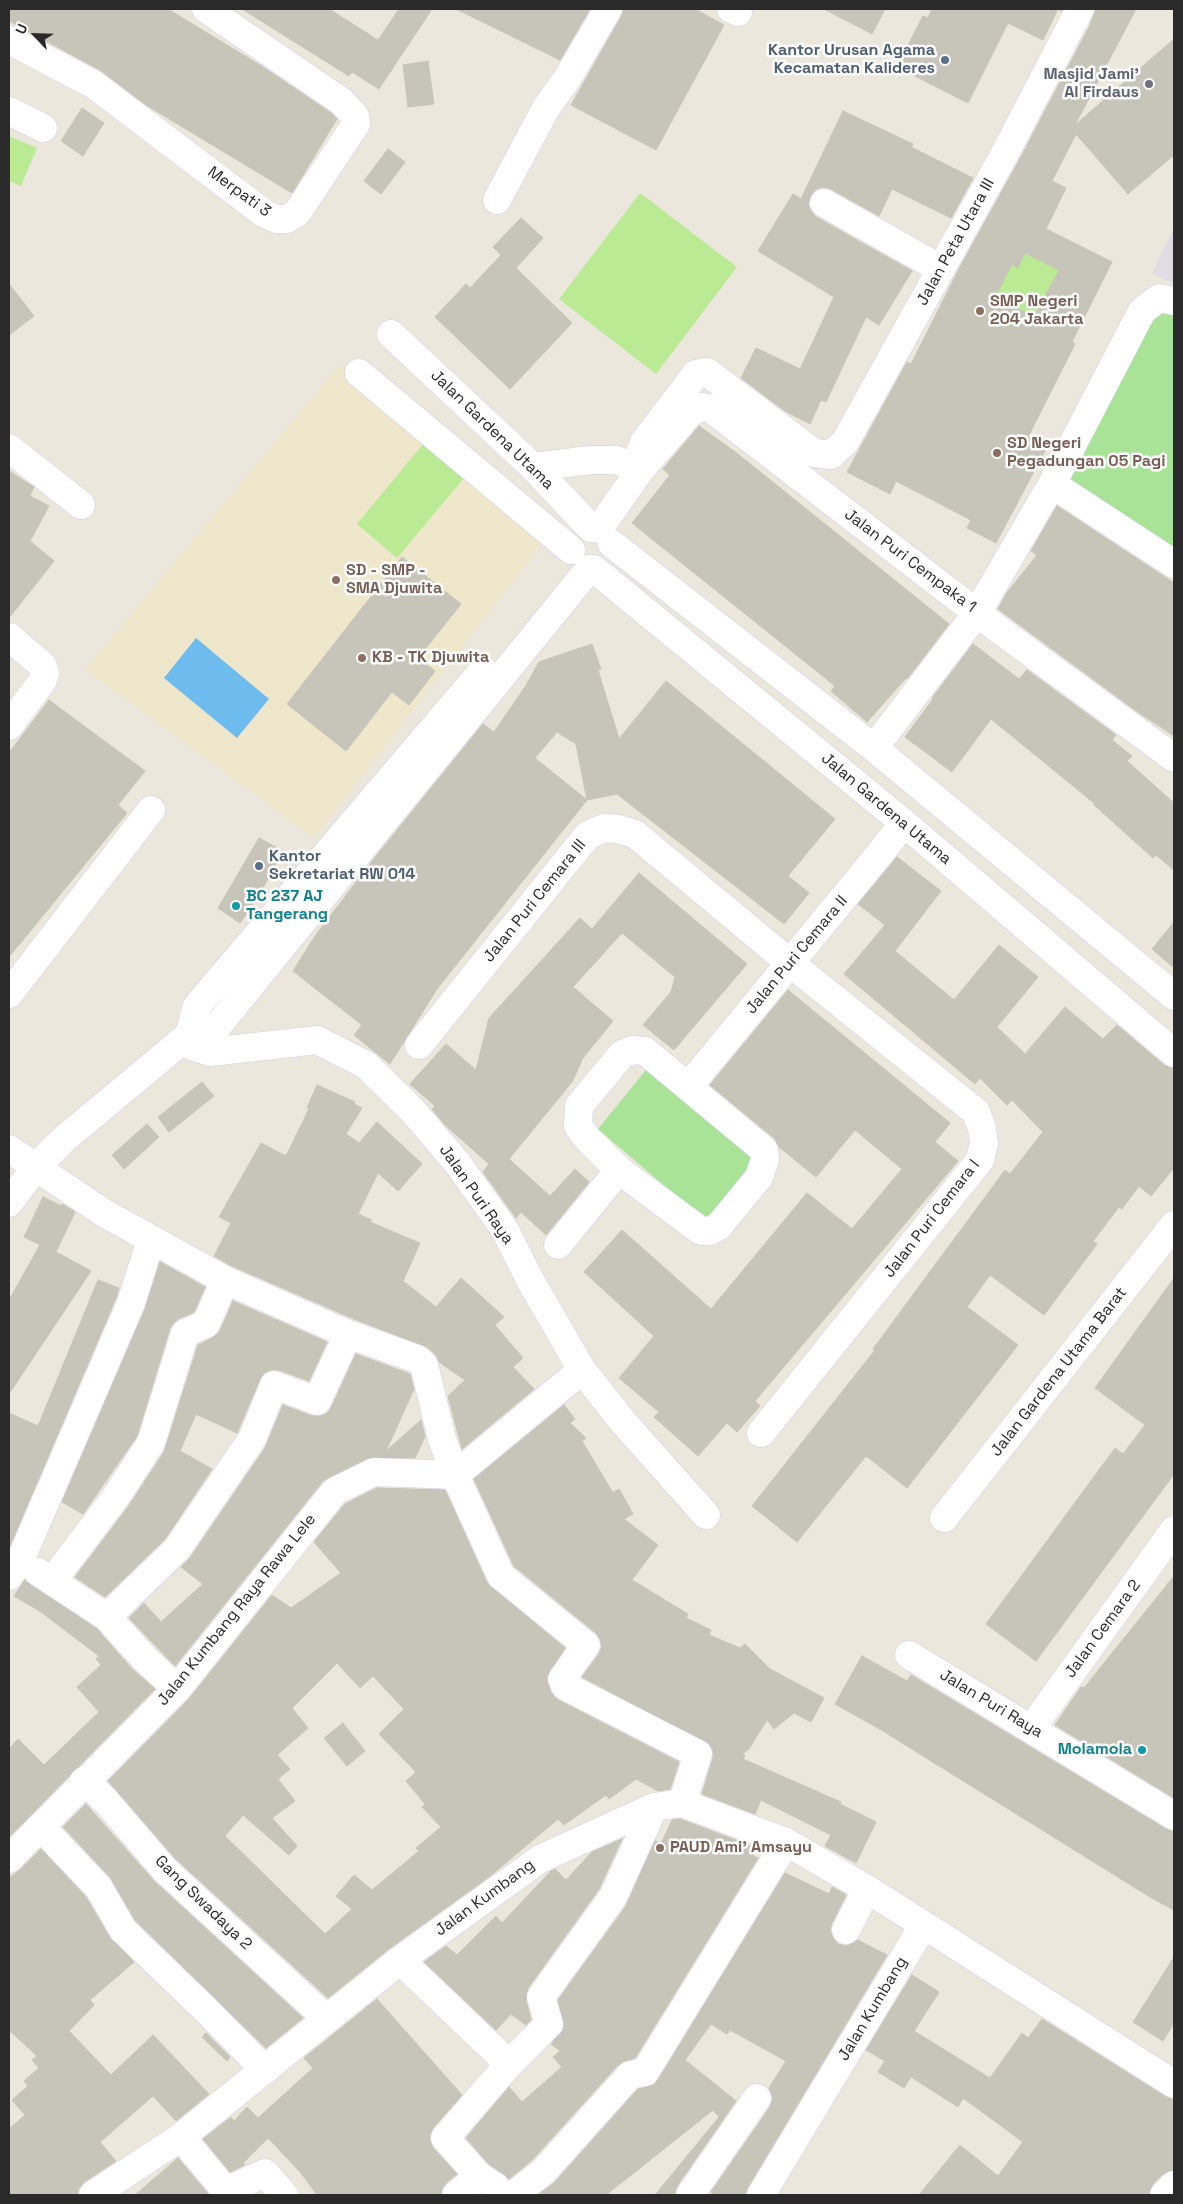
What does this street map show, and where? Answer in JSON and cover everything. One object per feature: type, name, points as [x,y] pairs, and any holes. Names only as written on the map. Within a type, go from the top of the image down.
[{"type":"street","name":"Merpati 3","points":[[9,40],[93,84],[266,214],[277,219],[287,219],[297,213],[356,124],[355,116],[341,101],[206,9]]},
{"type":"street","points":[[497,200],[546,108],[567,79],[608,9]]},
{"type":"street","name":"Jalan Peta Utara III","points":[[647,462],[641,450],[644,442],[696,374],[707,372],[814,452],[831,455],[845,442],[1003,157],[1080,9]]},
{"type":"street","points":[[9,111],[43,128]]},
{"type":"street","points":[[824,203],[941,269]]},
{"type":"street","points":[[874,748],[977,613],[1052,484],[1142,311],[1159,298],[1174,301]]},
{"type":"street","name":"Jalan Gardena Utama","points":[[391,334],[533,467],[600,533],[874,748],[1174,996]]},
{"type":"street","name":"Jalan Gardena Utama","points":[[359,373],[582,563],[904,823],[1174,1053]]},
{"type":"street","name":"Jalan Puri Cempaka 1","points":[[600,533],[647,462],[691,412],[700,406],[710,408],[977,613],[1174,758]]},
{"type":"street","points":[[9,448],[81,505]]},
{"type":"street","points":[[533,467],[591,460],[647,462]]},
{"type":"street","points":[[1052,484],[1174,564]]},
{"type":"street","points":[[9,1202],[35,1168],[63,1140],[185,1038],[197,1006],[582,563],[606,563],[610,557],[600,533],[583,529],[573,538],[582,563]]},
{"type":"street","points":[[9,637],[42,665],[45,671],[43,680],[9,726]]},
{"type":"street","points":[[9,994],[151,810]]},
{"type":"street","name":"Jalan Puri Cemara II","points":[[688,1087],[904,823]]},
{"type":"street","name":"Jalan Puri Cemara III","points":[[418,1044],[587,836],[604,828],[635,834],[790,963]]},
{"type":"street","name":"Jalan Puri Cemara I","points":[[761,1433],[980,1160],[984,1143],[982,1128],[976,1112],[790,963]]},
{"type":"street","name":"Jalan Puri Raya","points":[[185,1038],[210,1052],[317,1040],[366,1065],[412,1110],[458,1164],[504,1230],[530,1280],[582,1370],[624,1423],[706,1515]]},
{"type":"street","points":[[633,1050],[645,1051],[764,1150],[765,1159],[759,1178],[719,1226],[710,1231],[701,1231],[619,1170],[587,1138],[578,1126],[578,1114],[579,1106],[622,1054],[633,1050]]},
{"type":"street","points":[[9,1149],[35,1168],[151,1240],[225,1280],[348,1334],[417,1359],[424,1365],[442,1438],[455,1475],[501,1576],[586,1645],[562,1679],[565,1686],[698,1754],[682,1803]]},
{"type":"street","points":[[558,1245],[619,1170]]},
{"type":"street","name":"Jalan Gardena Utama Barat","points":[[944,1518],[1174,1225]]},
{"type":"street","points":[[151,1240],[131,1303],[14,1568],[53,1580],[108,1617],[144,1658],[176,1689]]},
{"type":"street","points":[[53,1580],[115,1498],[151,1443],[185,1333],[206,1324],[225,1280]]},
{"type":"street","points":[[108,1617],[177,1549],[252,1440],[274,1385],[316,1401],[348,1334]]},
{"type":"street","points":[[455,1475],[582,1370]]},
{"type":"street","name":"Jalan Kumbang Raya Rawa Lele","points":[[9,1858],[176,1689],[335,1490],[374,1472],[455,1475]]},
{"type":"street","name":"Jalan Cemara 2","points":[[1031,1729],[1174,1530]]},
{"type":"street","name":"Jalan Puri Raya","points":[[910,1654],[1174,1816]]},
{"type":"street","name":"Gang Swadaya 2","points":[[84,1781],[105,1800],[165,1870],[327,2020]]},
{"type":"street","name":"Jalan Kumbang","points":[[93,2195],[181,2137],[400,1960],[540,1859],[654,1807],[682,1803],[786,1842],[867,1889],[1174,2084]]},
{"type":"street","points":[[654,1807],[613,1897],[540,1997],[549,2024],[509,2064],[445,2138],[479,2176],[512,2195],[543,2172],[630,2075],[645,2072],[786,1842]]},
{"type":"street","points":[[41,1827],[100,1888],[123,1930],[265,2070]]},
{"type":"street","points":[[846,1930],[867,1889]]},
{"type":"street","name":"Jalan Kumbang","points":[[761,2195],[923,1926]]},
{"type":"street","points":[[400,1960],[509,2064]]},
{"type":"street","points":[[690,2195],[757,2098]]},
{"type":"street","points":[[181,2137],[226,2190],[265,2173],[284,2195]]},
{"type":"street","points":[[456,2195],[479,2176]]},
{"type":"street","points":[[1164,2195],[1174,2185]]},
{"type":"shaded area","points":[[1174,228],[1174,284],[1152,273]]},
{"type":"shaded area","name":"SD - SMP - SMA Djuwita","points":[[340,364],[542,544],[314,838],[85,669]]},
{"type":"green space","points":[[9,136],[37,148],[21,186],[9,181]]},
{"type":"green space","points":[[640,193],[737,267],[656,374],[559,299]]},
{"type":"green space","points":[[1025,253],[1059,270],[1034,317],[995,297],[1012,264],[1018,267]]},
{"type":"green space","points":[[1174,305],[1174,551],[1064,477],[1145,314]]},
{"type":"green space","points":[[423,444],[464,478],[397,558],[357,524]]},
{"type":"green space","points":[[650,1065],[765,1164],[714,1228],[598,1129]]},
{"type":"water","points":[[196,638],[269,699],[237,738],[164,678]]},
{"type":"building","points":[[9,9],[168,9],[263,67],[337,119],[292,193],[146,105],[100,70],[9,21]]},
{"type":"building","points":[[242,9],[329,9],[378,40],[399,9],[432,9],[379,89],[352,72],[349,76]]},
{"type":"building","points":[[456,9],[590,9],[560,60]]},
{"type":"building","points":[[624,9],[695,9],[724,25],[656,150],[571,105]]},
{"type":"building","points":[[824,9],[885,9],[872,34]]},
{"type":"building","points":[[932,9],[1058,9],[1043,40],[1008,23],[968,103],[897,67],[923,16],[928,18]]},
{"type":"building","points":[[1096,9],[1136,9],[1075,125],[1174,39],[1174,155],[1128,194],[1076,134],[1052,181],[1066,188],[1046,229],[1112,262],[1072,342],[1075,344],[1028,437],[1047,447],[996,543],[967,528],[971,520],[896,481],[890,494],[847,472],[907,362],[911,364],[960,267],[1021,157],[1090,25]],"holes":[[[1025,253],[1059,270],[1034,317],[995,297],[1012,264],[1018,268]]]},
{"type":"building","points":[[428,61],[434,104],[408,107],[403,65]]},
{"type":"building","points":[[82,108],[104,123],[83,156],[61,141]]},
{"type":"building","points":[[843,111],[913,144],[911,147],[973,178],[951,218],[892,189],[879,216],[831,189],[824,187],[816,189],[811,195],[808,204],[816,217],[912,271],[879,325],[866,317],[826,402],[821,400],[810,424],[785,411],[741,378],[756,348],[800,369],[834,297],[758,251],[793,194],[801,199]]},
{"type":"building","points":[[388,149],[405,162],[381,194],[364,181]]},
{"type":"building","points":[[521,218],[543,238],[516,268],[572,323],[510,389],[435,317],[466,284],[470,288],[501,255],[493,247]]},
{"type":"building","points":[[9,284],[34,316],[9,335]]},
{"type":"building","points":[[699,426],[738,454],[949,624],[907,679],[867,722],[831,691],[835,686],[632,523],[670,475],[663,469]]},
{"type":"building","points":[[9,471],[34,487],[30,496],[49,506],[30,541],[54,561],[9,618]]},
{"type":"building","points":[[1057,506],[1174,583],[1174,736],[1135,710],[998,609],[1006,594],[1037,555],[1031,551]]},
{"type":"building","points":[[402,557],[461,604],[418,658],[435,671],[409,705],[392,692],[346,751],[287,704]]},
{"type":"building","points":[[592,644],[601,669],[598,670],[619,739],[666,681],[835,819],[788,876],[809,893],[784,924],[617,794],[587,800],[437,989],[390,1064],[354,1035],[362,1025],[293,971],[315,936],[373,860],[483,724],[494,732],[525,687],[539,662]],"holes":[[[557,732],[576,744],[587,800],[535,758]]]},
{"type":"building","points":[[973,644],[1019,679],[1027,670],[1116,735],[1112,740],[1132,756],[1127,761],[1174,803],[1174,870],[1156,855],[1153,858],[1094,803],[991,719],[952,772],[905,737]]},
{"type":"building","points":[[49,700],[145,771],[118,805],[127,813],[9,957],[9,753]]},
{"type":"building","points":[[259,838],[283,851],[258,897],[240,923],[218,908]]},
{"type":"building","points":[[897,857],[941,891],[895,951],[954,1000],[999,945],[1038,977],[997,1027],[1025,1054],[1065,1007],[1103,1039],[1117,1025],[1164,1065],[1174,1069],[1174,1168],[1151,1196],[1139,1186],[1122,1209],[1119,1207],[1093,1241],[1097,1244],[1044,1315],[990,1275],[967,1307],[1018,1345],[907,1488],[866,1456],[797,1542],[752,1506],[875,1350],[873,1349],[1005,1170],[1010,1174],[1043,1132],[1012,1100],[1007,1105],[980,1078],[975,1084],[844,974],[885,925],[858,904]]},
{"type":"building","points":[[639,873],[747,964],[674,1050],[643,1025],[671,992],[675,977],[622,933],[573,987],[613,1021],[583,1058],[572,1082],[509,1159],[550,1196],[575,1169],[589,1182],[546,1235],[521,1212],[516,1218],[483,1172],[489,1164],[445,1125],[432,1109],[435,1106],[410,1084],[446,1044],[476,1070],[489,1018],[580,918],[592,929]]},
{"type":"building","points":[[1174,922],[1174,968],[1152,949]]},
{"type":"building","points":[[788,990],[950,1123],[935,1142],[958,1161],[755,1401],[760,1406],[737,1432],[727,1423],[698,1456],[654,1417],[659,1412],[619,1378],[654,1336],[584,1272],[622,1230],[711,1309],[807,1193],[852,1229],[902,1169],[855,1130],[816,1177],[779,1147],[774,1138],[710,1085]]},
{"type":"building","points":[[202,1082],[214,1096],[169,1132],[158,1117]]},
{"type":"building","points":[[317,1085],[355,1102],[354,1104],[362,1108],[346,1134],[359,1143],[377,1122],[422,1164],[398,1191],[378,1173],[358,1214],[372,1220],[370,1222],[420,1243],[403,1281],[436,1307],[461,1278],[504,1317],[495,1325],[523,1358],[513,1367],[534,1389],[462,1449],[448,1396],[465,1380],[439,1362],[435,1354],[427,1347],[354,1319],[232,1266],[214,1256],[231,1223],[219,1217],[261,1143],[286,1156],[309,1109],[307,1108]]},
{"type":"building","points":[[147,1124],[159,1137],[124,1169],[112,1155]]},
{"type":"building","points":[[43,1197],[61,1206],[62,1204],[75,1212],[56,1252],[91,1271],[9,1394],[9,1300],[40,1245],[24,1237]]},
{"type":"building","points":[[160,1262],[205,1287],[194,1312],[178,1319],[170,1328],[137,1436],[83,1514],[62,1502],[145,1309]]},
{"type":"building","points":[[1174,1278],[1174,1474],[1036,1661],[986,1624],[1115,1448],[1123,1454],[1145,1425],[1095,1388]]},
{"type":"building","points":[[98,1280],[119,1288],[116,1298],[9,1548],[9,1413],[38,1426]]},
{"type":"building","points":[[233,1301],[327,1342],[309,1381],[279,1370],[271,1370],[264,1373],[237,1433],[196,1414],[180,1451],[212,1469],[165,1539],[105,1597],[75,1577],[128,1507],[164,1452],[198,1345],[212,1338],[220,1331]]},
{"type":"building","points":[[356,1354],[410,1374],[414,1389],[386,1451],[421,1420],[425,1437],[415,1458],[368,1458],[323,1481],[175,1666],[129,1618],[144,1603],[161,1622],[203,1584],[181,1567],[190,1558],[265,1448],[283,1405],[312,1416],[326,1414],[331,1408]]},
{"type":"building","points":[[564,1405],[575,1419],[570,1423],[586,1438],[582,1441],[613,1493],[619,1489],[633,1514],[624,1519],[658,1545],[632,1580],[688,1614],[686,1618],[711,1630],[709,1635],[740,1648],[745,1644],[770,1669],[824,1698],[811,1722],[794,1713],[774,1729],[767,1720],[749,1749],[742,1754],[745,1755],[743,1759],[841,1802],[840,1804],[876,1822],[856,1863],[825,1846],[831,1835],[761,1800],[755,1814],[702,1794],[713,1758],[713,1751],[710,1745],[582,1677],[599,1654],[602,1646],[600,1639],[596,1633],[514,1566],[474,1479]]},
{"type":"building","points":[[377,1488],[445,1490],[487,1583],[565,1648],[547,1677],[551,1693],[558,1700],[679,1762],[670,1789],[658,1791],[636,1779],[609,1799],[606,1795],[564,1825],[558,1819],[490,1876],[390,1948],[328,1998],[176,1859],[108,1781],[189,1699],[272,1595],[291,1608],[341,1573],[314,1542],[345,1504]],"holes":[[[337,1663],[360,1688],[373,1676],[404,1709],[379,1734],[416,1772],[406,1781],[425,1804],[422,1807],[441,1827],[416,1848],[419,1851],[372,1890],[354,1875],[336,1896],[352,1909],[325,1934],[225,1836],[243,1815],[289,1855],[297,1846],[272,1818],[295,1801],[278,1779],[290,1769],[277,1755],[308,1728],[292,1708]]]},
{"type":"building","points":[[1174,1576],[1174,1798],[1055,1725],[1081,1687],[1084,1688]]},
{"type":"building","points":[[25,1580],[97,1629],[132,1669],[155,1689],[9,1837],[9,1749],[18,1739],[44,1765],[99,1712],[77,1687],[101,1665],[96,1659],[99,1656],[41,1612],[14,1596]]},
{"type":"building","points":[[862,1656],[907,1681],[911,1675],[1166,1829],[1174,1832],[1174,1910],[878,1728],[835,1704]]},
{"type":"building","points":[[343,1723],[365,1751],[347,1766],[324,1738]]},
{"type":"building","points":[[86,1804],[154,1881],[303,2018],[266,2048],[135,1920],[110,1877],[63,1827]]},
{"type":"building","points":[[680,1819],[757,1848],[753,1856],[758,1858],[635,2058],[618,2065],[532,2160],[509,2179],[489,2164],[466,2138],[509,2087],[522,2102],[562,2067],[553,2057],[560,2051],[551,2044],[564,2027],[558,2000],[626,1906],[655,1841],[661,1844],[672,1820]]},
{"type":"building","points":[[622,1839],[599,1889],[528,1988],[526,2001],[531,2020],[526,2025],[511,2014],[496,2030],[424,1962],[446,1946],[457,1955],[496,1916],[502,1923],[551,1871],[555,1869],[566,1880],[592,1852]]},
{"type":"building","points":[[41,1849],[86,1897],[110,1938],[134,1962],[90,2000],[94,2005],[69,2031],[111,2075],[153,2035],[209,2094],[176,2121],[153,2096],[100,2142],[116,2161],[84,2182],[79,2188],[77,2195],[9,2195],[9,2129],[25,2115],[12,2100],[28,2086],[24,2081],[39,2068],[32,2060],[37,2056],[9,2030],[9,1878]]},
{"type":"building","points":[[785,1873],[829,1894],[832,1887],[846,1895],[830,1930],[838,1944],[847,1946],[858,1940],[887,1955],[745,2195],[714,2195],[711,2192],[770,2107],[773,2099],[769,2088],[786,2061],[730,2030],[727,2034],[711,2024],[685,2060],[736,2101],[677,2186],[675,2195],[655,2195],[719,2117],[713,2110],[606,2195],[538,2195],[555,2182],[638,2089],[654,2085],[658,2080]]},
{"type":"building","points":[[1174,1957],[1174,2023],[1163,2041],[1133,2022]]},
{"type":"building","points":[[912,1975],[939,1992],[914,2031],[990,2078],[1022,2033],[1028,2038],[1042,2019],[1166,2097],[1174,2100],[1174,2170],[1163,2174],[1153,2184],[1149,2195],[919,2195],[960,2145],[998,2176],[1023,2142],[963,2098],[958,2107],[911,2077],[904,2088],[878,2072],[885,2061],[866,2050]]},
{"type":"building","points":[[377,1999],[462,2095],[433,2128],[430,2135],[433,2148],[457,2174],[446,2183],[441,2195],[317,2195],[301,2173],[268,2138],[243,2163],[245,2165],[230,2172],[203,2139],[231,2117],[234,2121],[247,2107],[258,2118],[313,2068],[304,2058]]},
{"type":"building","points":[[206,2033],[230,2057],[227,2061],[202,2037]]},
{"type":"building","points":[[178,2158],[209,2195],[135,2195]]},
{"type":"place","name":"Kantor Urusan Agama Kecamatan Kalideres","points":[[945,60]]},
{"type":"place","name":"Masjid Jami' Al Firdaus","points":[[1149,84]]},
{"type":"place","name":"SMP Negeri 204 Jakarta","points":[[980,311]]},
{"type":"place","name":"SD Negeri Pegadungan 05 Pagi","points":[[997,453]]},
{"type":"place","name":"SD - SMP - SMA Djuwita","points":[[336,580]]},
{"type":"place","name":"KB - TK Djuwita","points":[[362,658]]},
{"type":"place","name":"Kantor Sekretariat RW 014","points":[[259,866]]},
{"type":"place","name":"BC 237 AJ Tangerang","points":[[236,906]]},
{"type":"place","name":"Molamola","points":[[1142,1750]]},
{"type":"place","name":"PAUD Ami' Amsayu","points":[[660,1848]]}]
